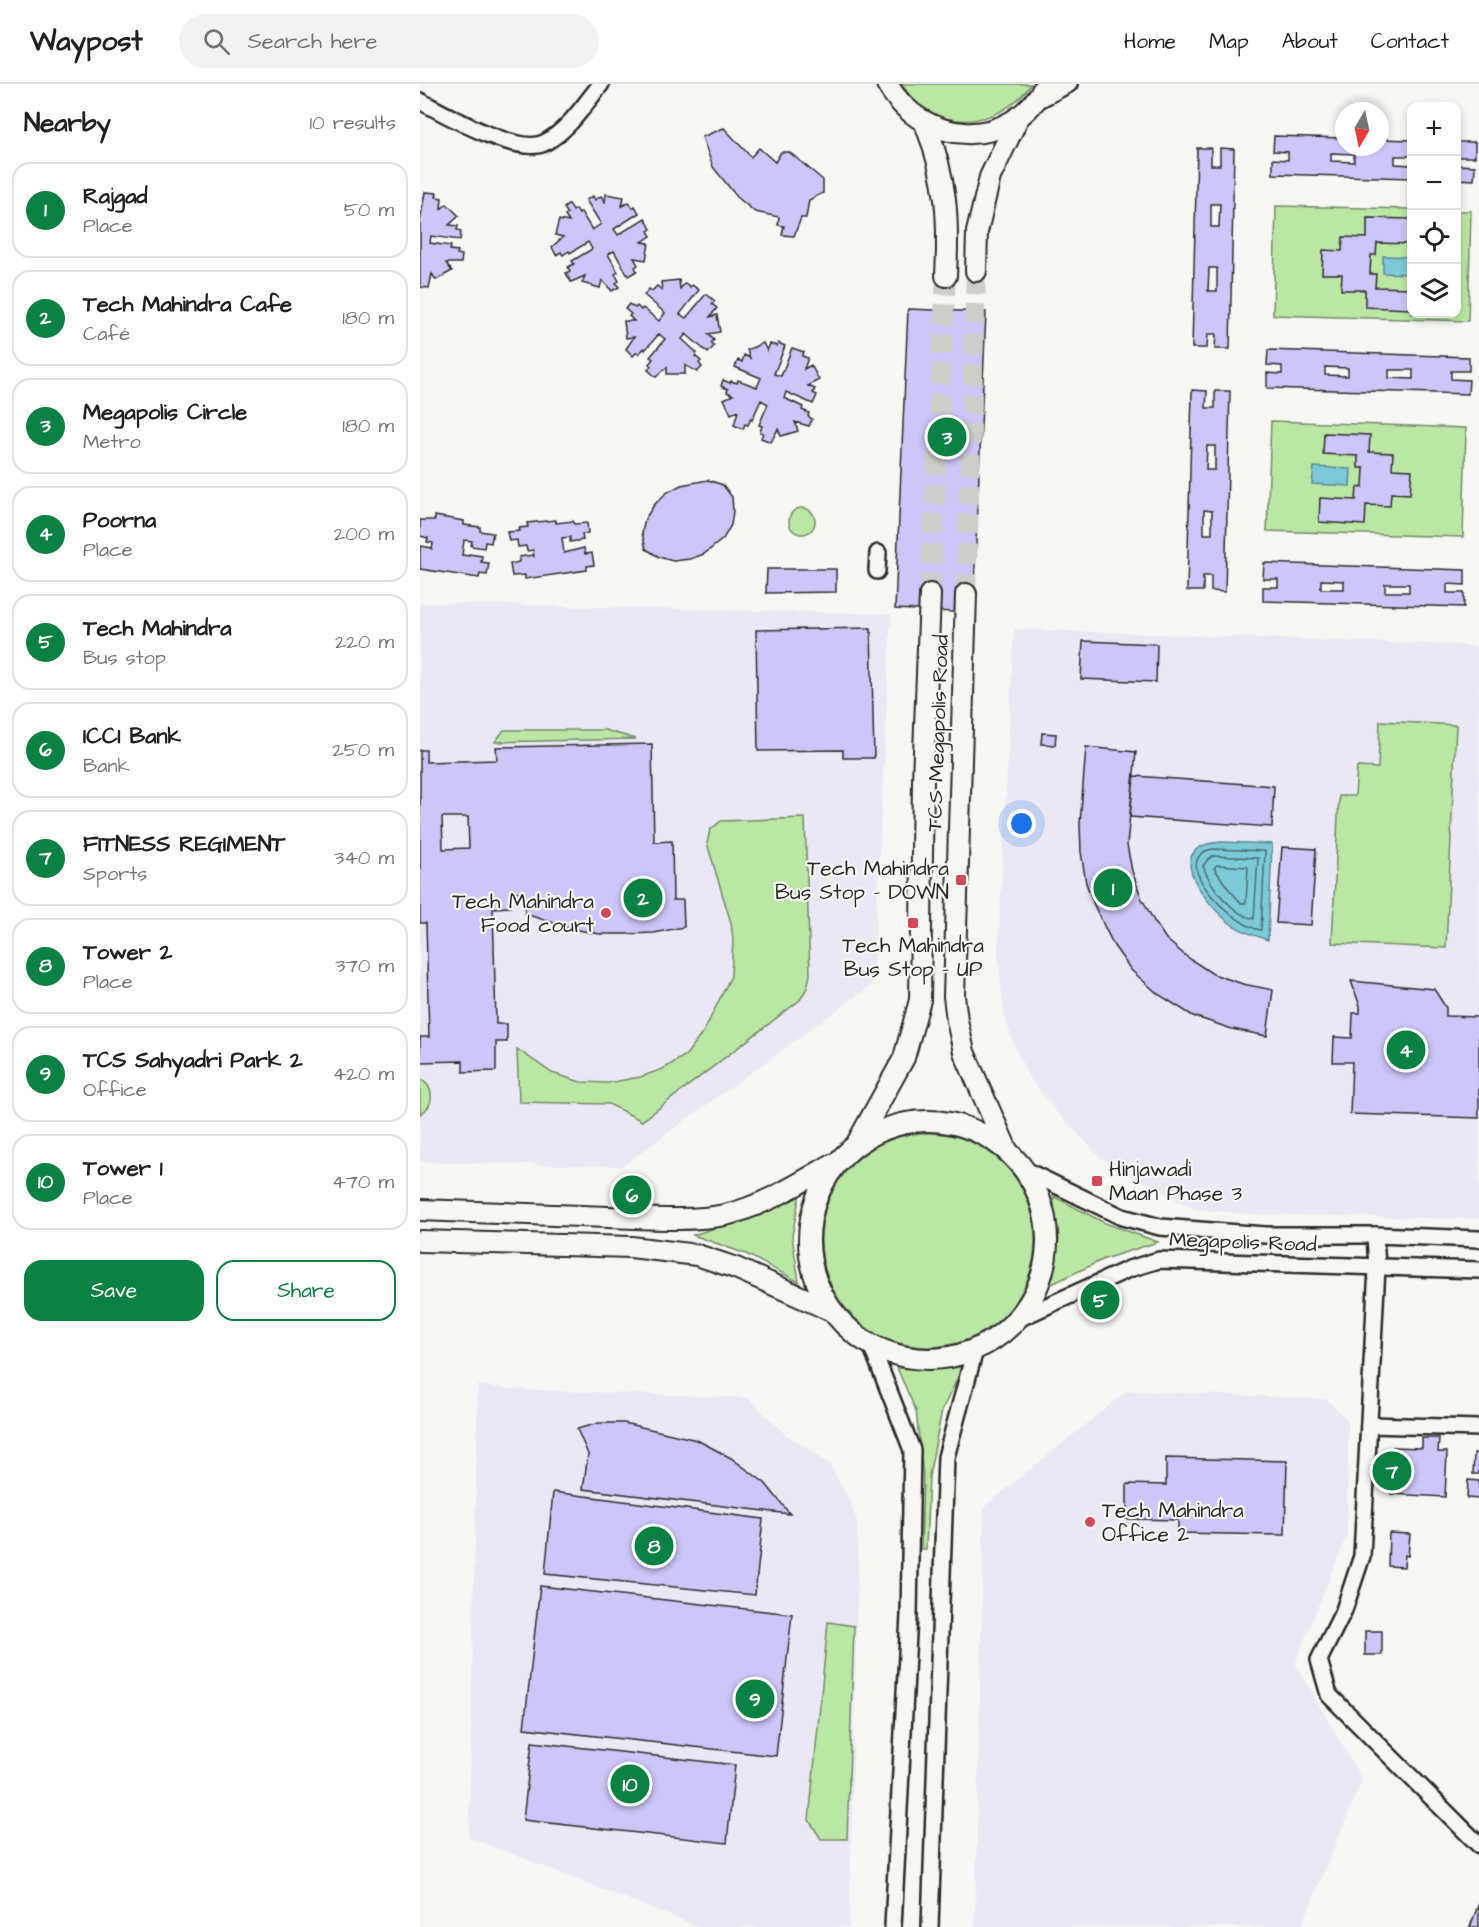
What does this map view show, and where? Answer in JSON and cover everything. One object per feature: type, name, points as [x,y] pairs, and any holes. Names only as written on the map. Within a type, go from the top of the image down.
[{"type":"main road","points":[[891,91],[909,112],[925,123],[944,131],[963,134],[983,132],[1002,126],[1019,116],[1034,103],[1046,84]]},
{"type":"main road","points":[[976,271],[977,232],[990,177],[1019,116]]},
{"type":"main road","points":[[925,123],[942,174],[948,220],[946,276]]},
{"type":"main road","name":"TCS Megapolis Road","points":[[857,1143],[904,1058],[920,1000],[923,780],[930,594]]},
{"type":"main road","name":"TCS Megapolis Road","points":[[966,594],[954,996],[964,1052],[1007,1150]]},
{"type":"main road","points":[[420,1210],[630,1217],[724,1215],[757,1204],[791,1188],[837,1161],[857,1143],[881,1130],[906,1122],[933,1121],[960,1125],[985,1135],[1007,1150],[1025,1170],[1038,1194],[1046,1219],[1047,1246],[1043,1272],[1033,1297],[1018,1319],[998,1337],[975,1350],[949,1357],[922,1359],[896,1355],[871,1345],[849,1329],[831,1310],[817,1286],[812,1269],[808,1234],[812,1208],[822,1183],[837,1161]]},
{"type":"main road","points":[[420,1241],[631,1247],[697,1255],[754,1276],[831,1310]]},
{"type":"street","points":[[420,101],[502,140],[524,145],[542,145],[561,132],[601,84]]},
{"type":"street","points":[[881,84],[891,91]]},
{"type":"street","points":[[1034,103],[1070,84]]},
{"type":"street","points":[[876,571],[878,553]]},
{"type":"street","name":"Megapolis Road","points":[[1025,1170],[1122,1217],[1160,1227],[1265,1235],[1375,1235],[1479,1239]]},
{"type":"street","points":[[1375,1235],[1377,1267],[1362,1556],[1344,1610],[1319,1660],[1329,1695],[1479,1845]]},
{"type":"street","name":"Megapolis Road","points":[[1018,1319],[1129,1269],[1159,1260],[1479,1270]]},
{"type":"street","points":[[871,1345],[912,1450],[909,1614],[893,1927]]},
{"type":"street","points":[[930,1927],[946,1457],[975,1350]]},
{"type":"street","points":[[1369,1425],[1479,1428]]},
{"type":"shaded area","points":[[420,603],[891,614],[873,984],[622,1166],[420,1162]]},
{"type":"shaded area","points":[[1014,629],[1479,646],[1479,1219],[1251,1214],[1194,1209],[1100,1157],[1056,1111],[1027,1074],[1012,1039],[1004,1014],[998,954]]},
{"type":"shaded area","points":[[478,1385],[509,1389],[749,1398],[784,1433],[829,1464],[850,1501],[857,1522],[858,1563],[849,1927],[699,1927],[469,1837]]},
{"type":"shaded area","points":[[1127,1391],[1326,1399],[1348,1421],[1347,1535],[1295,1663],[1362,1780],[1301,1927],[975,1927],[984,1507]]},
{"type":"green space","points":[[902,84],[1031,84],[1018,99],[1002,111],[984,118],[966,120],[947,119],[930,112],[915,101]]},
{"type":"green space","points":[[1276,206],[1407,209],[1407,318],[1461,318],[1461,211],[1471,211],[1468,321],[1273,315]]},
{"type":"green space","points":[[1271,421],[1466,428],[1463,537],[1267,531]]},
{"type":"green space","points":[[802,508],[812,511],[815,521],[812,531],[802,534],[792,531],[789,521],[792,511]]},
{"type":"green space","points":[[1380,721],[1456,725],[1446,948],[1332,943],[1339,796],[1355,796],[1357,767],[1378,768]]},
{"type":"green space","points":[[504,730],[605,730],[636,739],[495,742]]},
{"type":"green space","points":[[805,818],[810,975],[807,988],[800,1000],[642,1121],[609,1104],[519,1102],[517,1049],[552,1073],[581,1082],[608,1083],[640,1077],[663,1069],[686,1055],[704,1031],[731,976],[733,940],[731,923],[707,843],[710,830],[721,821]]},
{"type":"green space","points":[[420,1079],[431,1091],[431,1102],[420,1114]]},
{"type":"green space","points":[[917,1133],[939,1133],[969,1141],[988,1151],[1004,1164],[1017,1180],[1027,1199],[1035,1229],[1035,1251],[1027,1281],[1017,1300],[1004,1316],[988,1329],[959,1343],[939,1347],[917,1347],[897,1343],[868,1329],[845,1308],[825,1271],[821,1251],[821,1229],[825,1209],[839,1180],[860,1157],[897,1137]]},
{"type":"green space","points":[[800,1193],[792,1236],[799,1282],[746,1254],[693,1235],[746,1218]]},
{"type":"green space","points":[[1053,1196],[1105,1223],[1158,1242],[1104,1259],[1050,1285],[1059,1239]]},
{"type":"green space","points":[[963,1367],[942,1410],[929,1476],[926,1549],[921,1549],[923,1476],[916,1411],[897,1368],[929,1370]]},
{"type":"green space","points":[[828,1622],[854,1626],[847,1839],[821,1839],[809,1820]]},
{"type":"water","points":[[1383,256],[1407,257],[1407,274],[1383,273]]},
{"type":"water","points":[[1314,467],[1351,469],[1350,486],[1312,484]]},
{"type":"water","points":[[1222,842],[1272,844],[1268,940],[1231,924],[1216,911],[1198,887],[1190,862],[1194,852],[1204,845]]},
{"type":"building","points":[[724,128],[751,157],[759,148],[775,162],[781,152],[789,152],[823,180],[823,193],[809,200],[806,218],[801,218],[794,236],[782,235],[784,226],[778,225],[779,217],[755,212],[737,197],[713,167],[702,137]]},
{"type":"building","points":[[1274,136],[1335,138],[1335,153],[1331,153],[1331,161],[1354,162],[1354,156],[1389,156],[1389,139],[1407,140],[1407,156],[1395,156],[1395,164],[1407,165],[1407,178],[1273,174],[1273,159],[1288,160],[1288,152],[1273,151]]},
{"type":"building","points":[[1461,142],[1475,142],[1475,157],[1461,157]]},
{"type":"building","points":[[1197,148],[1211,148],[1211,165],[1220,165],[1220,148],[1234,149],[1230,349],[1215,349],[1216,334],[1208,334],[1207,348],[1192,348]],"holes":[[[1211,204],[1220,204],[1219,227],[1211,227]],[[1209,268],[1217,268],[1217,291],[1208,291]]]},
{"type":"building","points":[[1461,165],[1475,166],[1474,180],[1461,179]]},
{"type":"building","points":[[425,192],[437,193],[436,197],[442,198],[441,209],[447,204],[459,216],[449,225],[458,226],[457,230],[461,231],[460,240],[431,236],[430,243],[451,246],[450,250],[458,251],[457,254],[462,255],[461,263],[446,263],[452,271],[436,280],[432,274],[429,288],[420,287],[420,222]]},
{"type":"building","points":[[606,194],[624,197],[622,206],[629,202],[639,213],[614,229],[618,235],[645,218],[651,229],[648,231],[651,236],[642,242],[649,243],[646,260],[634,258],[638,265],[635,267],[637,271],[628,276],[614,251],[608,254],[618,272],[615,274],[619,281],[616,283],[619,287],[612,291],[602,280],[600,288],[582,283],[585,276],[571,282],[566,273],[570,271],[568,267],[574,264],[572,261],[592,249],[588,242],[563,255],[561,252],[556,255],[552,247],[563,237],[555,235],[559,220],[569,222],[564,208],[569,204],[573,211],[576,209],[579,214],[581,212],[592,230],[601,224],[586,200],[593,196],[595,200],[601,196],[605,202]]},
{"type":"building","points":[[1367,218],[1407,219],[1407,244],[1377,243],[1376,255],[1371,255],[1370,274],[1376,274],[1375,287],[1407,288],[1407,309],[1365,307],[1365,290],[1341,290],[1342,274],[1322,274],[1323,250],[1342,251],[1343,237],[1367,238]]},
{"type":"building","points":[[679,280],[680,289],[685,283],[699,290],[680,314],[686,318],[706,294],[715,301],[712,304],[717,308],[710,317],[717,315],[720,332],[708,334],[714,340],[711,343],[714,346],[708,353],[686,334],[682,339],[697,353],[695,356],[701,361],[699,363],[702,367],[697,372],[685,365],[685,374],[667,374],[667,367],[656,377],[648,370],[653,359],[650,357],[665,339],[659,334],[645,350],[644,348],[639,354],[637,352],[633,356],[626,349],[634,337],[626,338],[624,321],[634,321],[625,309],[629,304],[641,310],[643,308],[659,321],[665,313],[644,295],[649,289],[652,291],[657,286],[662,290],[661,282]]},
{"type":"building","points":[[908,309],[986,312],[973,613],[895,609]]},
{"type":"building","points":[[763,343],[767,351],[770,344],[777,346],[778,343],[785,346],[774,374],[781,376],[792,348],[804,352],[802,356],[808,358],[804,369],[811,365],[819,380],[808,386],[815,389],[813,393],[817,395],[813,404],[786,392],[784,398],[803,407],[802,410],[809,413],[808,416],[812,419],[809,426],[795,422],[798,431],[781,436],[778,429],[771,442],[761,438],[762,426],[759,425],[768,404],[761,400],[752,420],[751,418],[743,429],[734,425],[738,411],[731,414],[724,399],[733,395],[721,386],[723,380],[737,383],[738,380],[757,387],[761,378],[735,367],[738,360],[742,362],[744,355],[750,358],[747,350]]},
{"type":"building","points":[[1268,350],[1469,357],[1469,371],[1451,371],[1451,379],[1469,380],[1468,394],[1267,388],[1267,373],[1282,374],[1282,366],[1267,365]],"holes":[[[1325,367],[1348,368],[1348,376],[1325,375]],[[1389,370],[1413,370],[1413,379],[1389,378]]]},
{"type":"building","points":[[1192,390],[1207,391],[1206,408],[1215,408],[1215,391],[1230,391],[1225,592],[1211,591],[1211,576],[1203,576],[1203,591],[1187,591]],"holes":[[[1207,446],[1215,446],[1215,470],[1206,470]],[[1204,510],[1212,511],[1212,534],[1204,534]]]},
{"type":"building","points":[[1324,433],[1370,435],[1369,452],[1393,453],[1392,469],[1412,470],[1410,494],[1391,493],[1390,506],[1366,505],[1365,525],[1319,522],[1320,498],[1356,500],[1357,487],[1363,487],[1364,468],[1358,468],[1358,456],[1323,454]]},
{"type":"building","points":[[708,480],[723,485],[732,497],[731,525],[723,539],[704,554],[690,559],[673,561],[659,557],[646,549],[642,533],[645,519],[654,505],[666,493],[681,485]]},
{"type":"building","points":[[435,516],[464,521],[464,525],[480,527],[480,531],[493,533],[491,543],[485,542],[484,548],[471,546],[472,541],[464,540],[462,555],[482,556],[481,562],[489,563],[487,575],[480,574],[479,578],[420,569],[420,546],[432,548],[432,550],[433,543],[427,542],[428,538],[420,536],[420,520],[435,520]]},
{"type":"building","points":[[556,520],[556,523],[573,521],[574,524],[587,523],[588,533],[582,534],[583,540],[570,542],[570,537],[562,538],[564,553],[584,548],[585,554],[592,553],[594,565],[587,566],[587,570],[525,579],[525,575],[512,576],[510,564],[519,562],[519,557],[533,555],[534,557],[533,550],[527,551],[526,546],[518,547],[517,540],[509,541],[507,532],[520,531],[519,528],[528,527],[527,523]]},
{"type":"building","points":[[1264,563],[1465,570],[1465,585],[1447,584],[1447,593],[1464,593],[1464,607],[1263,601],[1263,587],[1278,587],[1278,579],[1263,579]],"holes":[[[1321,580],[1344,581],[1344,589],[1321,589]],[[1385,584],[1409,584],[1409,592],[1385,592]]]},
{"type":"building","points":[[767,569],[836,569],[836,592],[766,593]]},
{"type":"building","points":[[871,628],[874,758],[843,758],[843,750],[758,751],[756,630]]},
{"type":"building","points":[[1083,641],[1157,644],[1156,682],[1081,679]]},
{"type":"building","points":[[1042,733],[1056,734],[1055,745],[1041,744]]},
{"type":"building","points":[[652,744],[654,842],[672,841],[673,900],[683,900],[684,927],[654,933],[626,934],[600,934],[573,929],[525,914],[525,892],[510,892],[510,907],[493,908],[496,1024],[507,1024],[507,1042],[496,1042],[496,1071],[463,1072],[463,1061],[420,1062],[420,1037],[429,1037],[426,923],[420,923],[420,750],[426,750],[426,762],[497,760],[496,747]],"holes":[[[442,817],[468,817],[469,848],[443,849]]]},
{"type":"building","points":[[1086,747],[1136,752],[1127,845],[1132,871],[1141,897],[1166,939],[1187,957],[1213,974],[1243,984],[1273,990],[1267,1036],[1232,1029],[1193,1016],[1158,994],[1131,970],[1114,946],[1086,883],[1081,852],[1080,824]]},
{"type":"building","points":[[1134,776],[1274,786],[1272,827],[1130,817]]},
{"type":"building","points":[[1282,847],[1316,849],[1311,925],[1276,923]]},
{"type":"building","points":[[1351,981],[1434,989],[1446,1008],[1446,1016],[1479,1017],[1479,1118],[1350,1114],[1352,1062],[1333,1062],[1334,1037],[1352,1038],[1353,1013],[1360,1013],[1360,1006]]},
{"type":"building","points":[[599,1423],[624,1423],[697,1440],[731,1458],[765,1483],[790,1514],[583,1489],[588,1454],[577,1429]]},
{"type":"building","points":[[1422,1438],[1439,1438],[1438,1452],[1447,1452],[1445,1497],[1391,1494],[1393,1447],[1422,1448]]},
{"type":"building","points":[[1474,1453],[1479,1453],[1479,1474],[1473,1474]]},
{"type":"building","points":[[1166,1458],[1287,1461],[1285,1535],[1178,1533],[1178,1520],[1127,1519],[1127,1484],[1166,1485]]},
{"type":"building","points":[[1468,1480],[1479,1481],[1479,1499],[1467,1498]]},
{"type":"building","points":[[553,1492],[763,1519],[755,1595],[545,1574]]},
{"type":"building","points":[[1389,1533],[1410,1534],[1408,1556],[1405,1555],[1404,1567],[1388,1566]]},
{"type":"building","points":[[540,1586],[792,1614],[776,1756],[524,1728]]},
{"type":"building","points":[[1365,1631],[1382,1631],[1382,1655],[1365,1655]]},
{"type":"building","points":[[532,1742],[735,1765],[727,1843],[523,1820]]},
{"type":"building","points":[[1479,1903],[1479,1927],[1470,1927]]},
{"type":"tunnel","points":[[966,594],[976,271]]},
{"type":"tunnel","points":[[930,594],[946,276]]},
{"type":"place","name":"Megapolis Circle","points":[[947,437]]},
{"type":"place","name":"Tech Mahindra Bus Stop - DOWN","points":[[961,880]]},
{"type":"place","name":"Rajgad","points":[[1113,888]]},
{"type":"place","name":"Tech Mahindra Cafe","points":[[643,898]]},
{"type":"place","name":"Tech Mahindra Food court","points":[[606,913]]},
{"type":"place","name":"Tech Mahindra Bus Stop - UP","points":[[913,923]]},
{"type":"place","name":"Poorna","points":[[1406,1050]]},
{"type":"place","name":"Hinjawadi Maan Phase 3","points":[[1097,1181]]},
{"type":"place","name":"ICCI Bank","points":[[632,1195]]},
{"type":"place","name":"Tech Mahindra","points":[[1100,1300]]},
{"type":"place","name":"FITNESS REGIMENT","points":[[1392,1471]]},
{"type":"place","name":"Tech Mahindra Office 2","points":[[1090,1522]]},
{"type":"place","name":"Tower 2","points":[[654,1546]]},
{"type":"place","name":"TCS Sahyadri Park 2","points":[[755,1699]]},
{"type":"place","name":"Tower 1","points":[[630,1784]]}]
